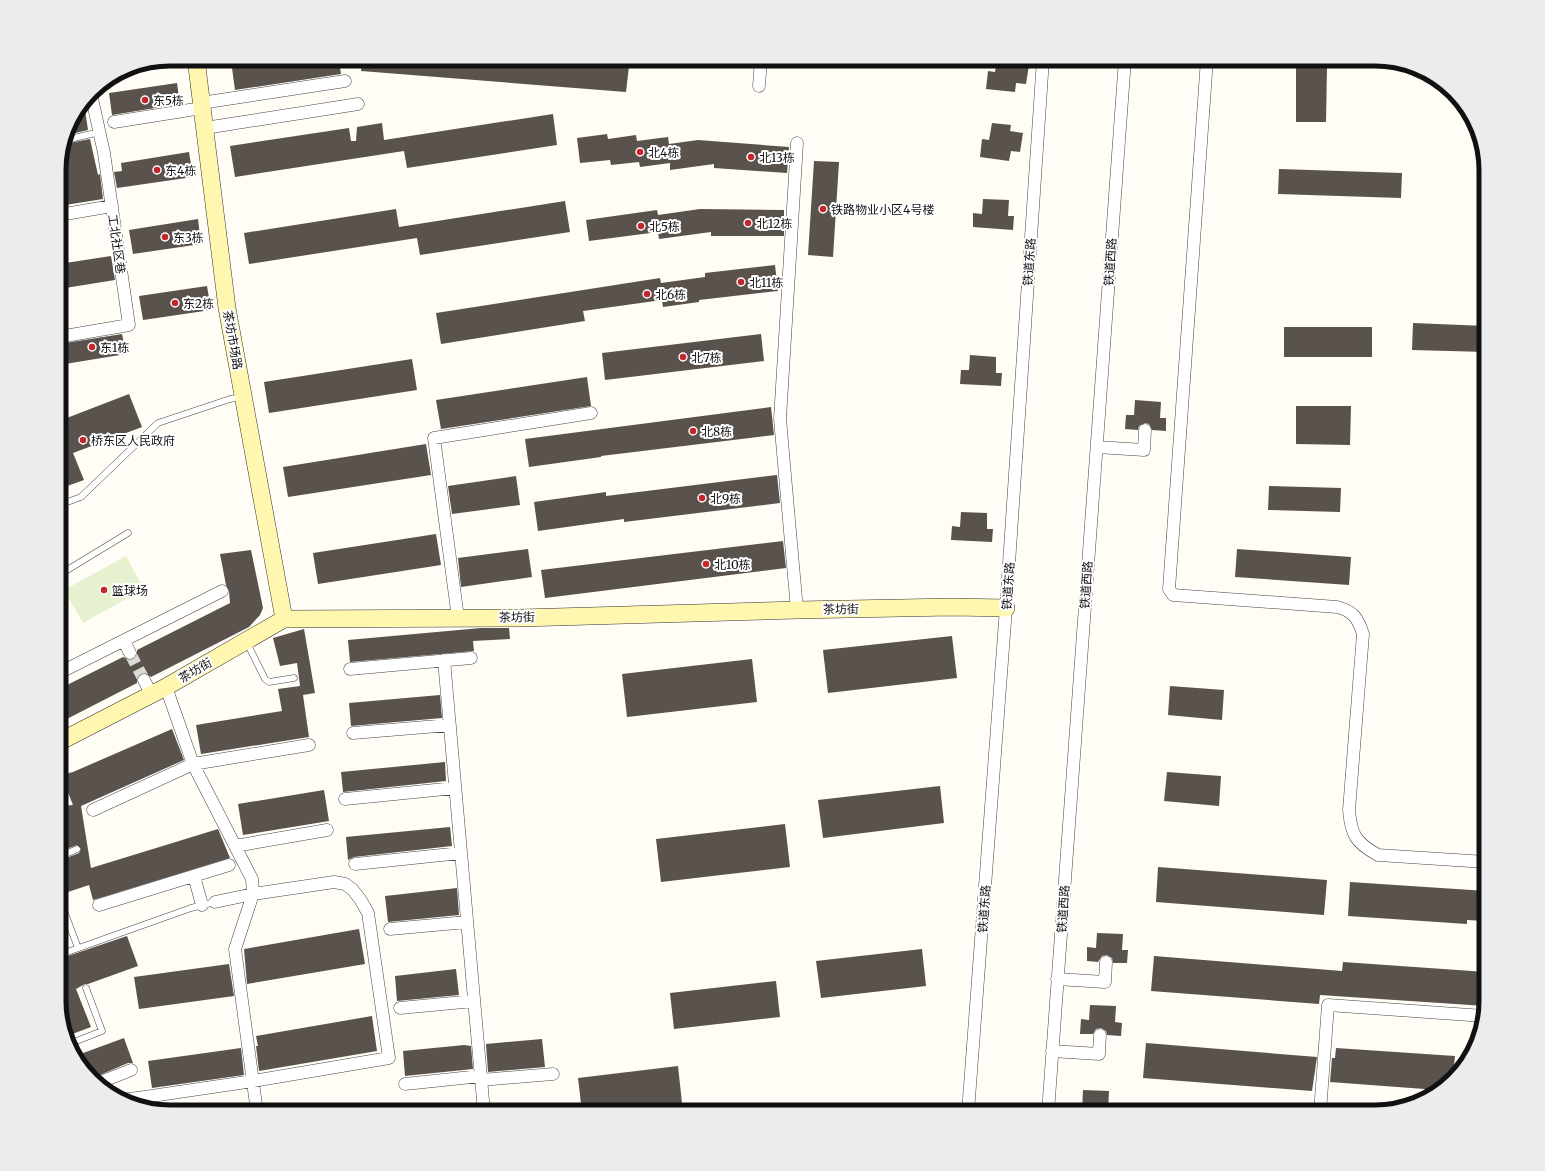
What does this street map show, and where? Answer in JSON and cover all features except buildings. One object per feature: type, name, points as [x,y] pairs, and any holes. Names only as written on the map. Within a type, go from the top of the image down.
[{"type":"street","name":"茶坊市场路","points":[[197,66],[227,308],[284,619]]},
{"type":"street","points":[[759,86],[760,66]]},
{"type":"street","name":"铁道东路","points":[[969,1105],[1006,608],[1043,66]]},
{"type":"street","name":"铁道西路","points":[[1048,1105],[1125,66]]},
{"type":"street","points":[[1206,66],[1169,589],[1173,595],[1337,607],[1348,610],[1356,616],[1363,634],[1349,810],[1352,832],[1363,845],[1378,855],[1479,862]]},
{"type":"street","points":[[114,122],[345,81]]},
{"type":"street","name":"工北社区巷","points":[[66,336],[129,325],[100,132],[92,100]]},
{"type":"street","points":[[205,128],[358,104]]},
{"type":"street","points":[[797,143],[780,419],[797,610]]},
{"type":"street","points":[[66,214],[112,206]]},
{"type":"street","points":[[458,618],[434,438],[590,413]]},
{"type":"street","points":[[1097,447],[1144,450],[1145,430]]},
{"type":"street","points":[[66,670],[222,591]]},
{"type":"street","name":"茶坊街","points":[[66,738],[148,687],[166,687],[284,619],[458,618],[952,607],[1006,608]]},
{"type":"street","points":[[124,641],[130,653]]},
{"type":"street","points":[[350,669],[471,658]]},
{"type":"street","points":[[444,660],[483,1105]]},
{"type":"street","points":[[166,687],[193,764],[252,879],[253,894],[235,949],[256,1105]]},
{"type":"street","points":[[353,733],[450,725]]},
{"type":"street","points":[[93,810],[193,764],[309,745]]},
{"type":"street","points":[[345,799],[455,788]]},
{"type":"street","points":[[235,846],[327,830]]},
{"type":"street","points":[[355,864],[461,853]]},
{"type":"street","points":[[99,905],[229,865]]},
{"type":"street","points":[[194,876],[202,905]]},
{"type":"street","points":[[146,1102],[389,1058],[371,924],[360,899],[345,884],[334,882],[253,894],[215,902]]},
{"type":"street","points":[[390,929],[467,922]]},
{"type":"street","points":[[1057,979],[1106,982],[1106,962]]},
{"type":"street","points":[[400,1008],[474,1001]]},
{"type":"street","points":[[1321,1105],[1328,1006],[1478,1016]]},
{"type":"street","points":[[1052,1051],[1099,1054],[1100,1035]]},
{"type":"street","points":[[103,1081],[131,1070]]},
{"type":"street","points":[[405,1084],[553,1074]]},
{"type":"lane","points":[[71,139],[100,132]]},
{"type":"lane","points":[[66,502],[81,497],[158,423],[230,399],[243,397]]},
{"type":"lane","points":[[66,571],[128,533]]},
{"type":"lane","points":[[246,641],[265,679],[269,682],[294,678]]},
{"type":"lane","points":[[66,854],[77,849]]},
{"type":"lane","points":[[66,952],[202,905],[215,902]]},
{"type":"lane","points":[[66,916],[78,948]]},
{"type":"lane","points":[[75,1042],[102,1030],[86,988]]},
{"type":"green space","name":"篮球场","points":[[126,556],[144,589],[83,623],[66,593],[66,589]]},
{"type":"tunnel","points":[[130,653],[144,680]]},
{"type":"place","name":"东5栋","points":[[145,100]]},
{"type":"place","name":"北4栋","points":[[640,152]]},
{"type":"place","name":"北13栋","points":[[751,157]]},
{"type":"place","name":"东4栋","points":[[157,170]]},
{"type":"place","name":"铁路物业小区4号楼","points":[[823,209]]},
{"type":"place","name":"北12栋","points":[[748,223]]},
{"type":"place","name":"北5栋","points":[[641,226]]},
{"type":"place","name":"东3栋","points":[[165,237]]},
{"type":"place","name":"北11栋","points":[[741,282]]},
{"type":"place","name":"北6栋","points":[[647,294]]},
{"type":"place","name":"东2栋","points":[[175,303]]},
{"type":"place","name":"东1栋","points":[[92,347]]},
{"type":"place","name":"北7栋","points":[[683,357]]},
{"type":"place","name":"北8栋","points":[[693,431]]},
{"type":"place","name":"桥东区人民政府","points":[[83,440]]},
{"type":"place","name":"北9栋","points":[[702,498]]},
{"type":"place","name":"北10栋","points":[[706,564]]},
{"type":"place","name":"篮球场","points":[[104,590]]}]
